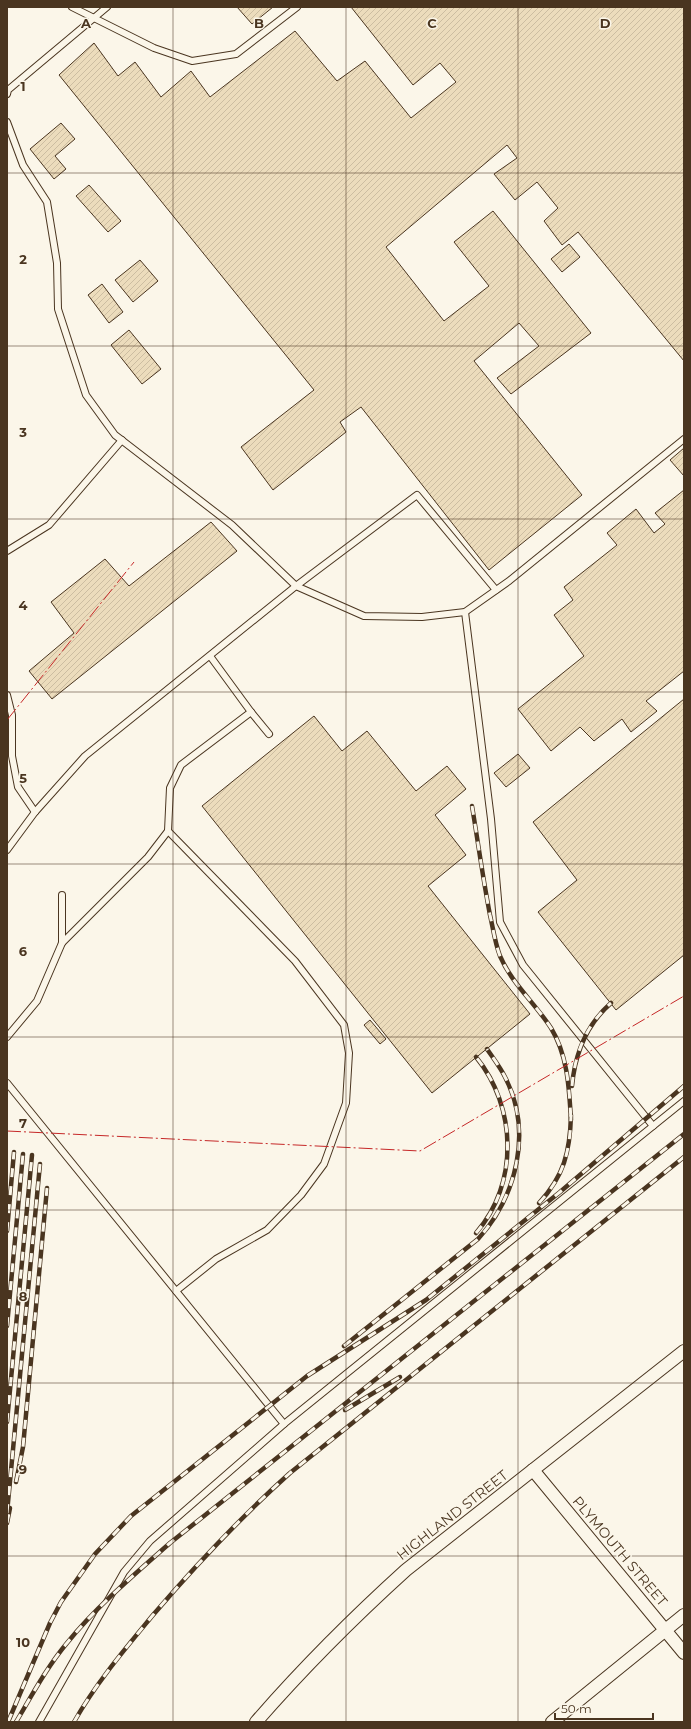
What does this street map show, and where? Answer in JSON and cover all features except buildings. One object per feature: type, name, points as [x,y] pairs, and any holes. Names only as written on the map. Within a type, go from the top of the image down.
[{"type":"street","name":"HIGHLAND STREET","points":[[256,1722],[296,1676],[369,1603],[406,1570],[684,1351]]},
{"type":"street","name":"PLYMOUTH STREET","points":[[533,1470],[684,1653]]},
{"type":"street","points":[[552,1722],[684,1615]]},
{"type":"lane","points":[[72,7],[154,48],[192,62],[236,54],[296,7]]},
{"type":"lane","points":[[7,94],[8,90],[107,7]]},
{"type":"lane","points":[[7,122],[23,164],[47,202],[57,263],[58,309],[86,395],[115,435],[232,525],[296,586],[364,616],[422,617],[465,612],[496,590],[684,439]]},
{"type":"lane","points":[[7,552],[49,525],[122,440]]},
{"type":"lane","points":[[7,850],[35,812],[85,756],[296,586],[418,495],[496,590]]},
{"type":"lane","points":[[465,612],[491,818],[500,922],[523,965],[653,1126]]},
{"type":"lane","points":[[210,656],[250,712],[269,734]]},
{"type":"lane","points":[[7,695],[12,715],[12,756],[18,787],[35,812]]},
{"type":"lane","points":[[62,943],[148,857],[168,831],[170,788],[181,765],[250,712]]},
{"type":"lane","points":[[168,831],[295,961],[344,1024],[349,1053],[346,1103],[324,1164],[301,1195],[267,1230],[216,1259],[176,1291]]},
{"type":"lane","points":[[7,1037],[38,1001],[62,943],[62,895]]},
{"type":"lane","points":[[7,1083],[284,1424]]},
{"type":"lane","points":[[40,1722],[124,1572],[150,1541],[284,1424],[684,1101]]},
{"type":"railway","points":[[472,806],[487,901],[498,951],[511,976],[545,1019],[557,1039],[567,1072],[571,1120]]},
{"type":"railway","points":[[572,1086],[576,1062],[583,1040],[588,1030],[611,1003]]},
{"type":"railway","points":[[344,1346],[478,1239],[492,1222],[503,1203],[517,1162],[519,1141],[518,1119],[513,1098],[505,1077],[487,1049]]},
{"type":"railway","points":[[476,1057],[490,1077],[499,1099],[505,1122],[508,1145],[506,1169],[500,1192],[490,1213],[476,1233]]},
{"type":"railway","points":[[8,1722],[50,1623],[61,1602],[95,1554],[131,1516],[307,1376],[426,1300],[560,1192],[684,1086]]},
{"type":"railway","points":[[539,1203],[548,1193],[564,1163],[569,1141],[571,1115]]},
{"type":"railway","points":[[16,1722],[46,1671],[67,1643],[103,1603],[157,1554],[684,1134]]},
{"type":"railway","points":[[7,1231],[14,1152]]},
{"type":"railway","points":[[7,1326],[23,1154]]},
{"type":"railway","points":[[7,1422],[32,1155]]},
{"type":"railway","points":[[74,1722],[101,1680],[153,1615],[219,1542],[290,1473],[684,1157]]},
{"type":"railway","points":[[7,1513],[40,1164]]},
{"type":"railway","points":[[16,1482],[23,1447],[47,1188]]},
{"type":"railway","points":[[345,1410],[400,1377]]},
{"type":"railway","points":[[7,1523],[10,1508]]},
{"type":"power","points":[[7,720],[134,562]]},
{"type":"power","points":[[7,1131],[420,1151],[684,996]]}]
